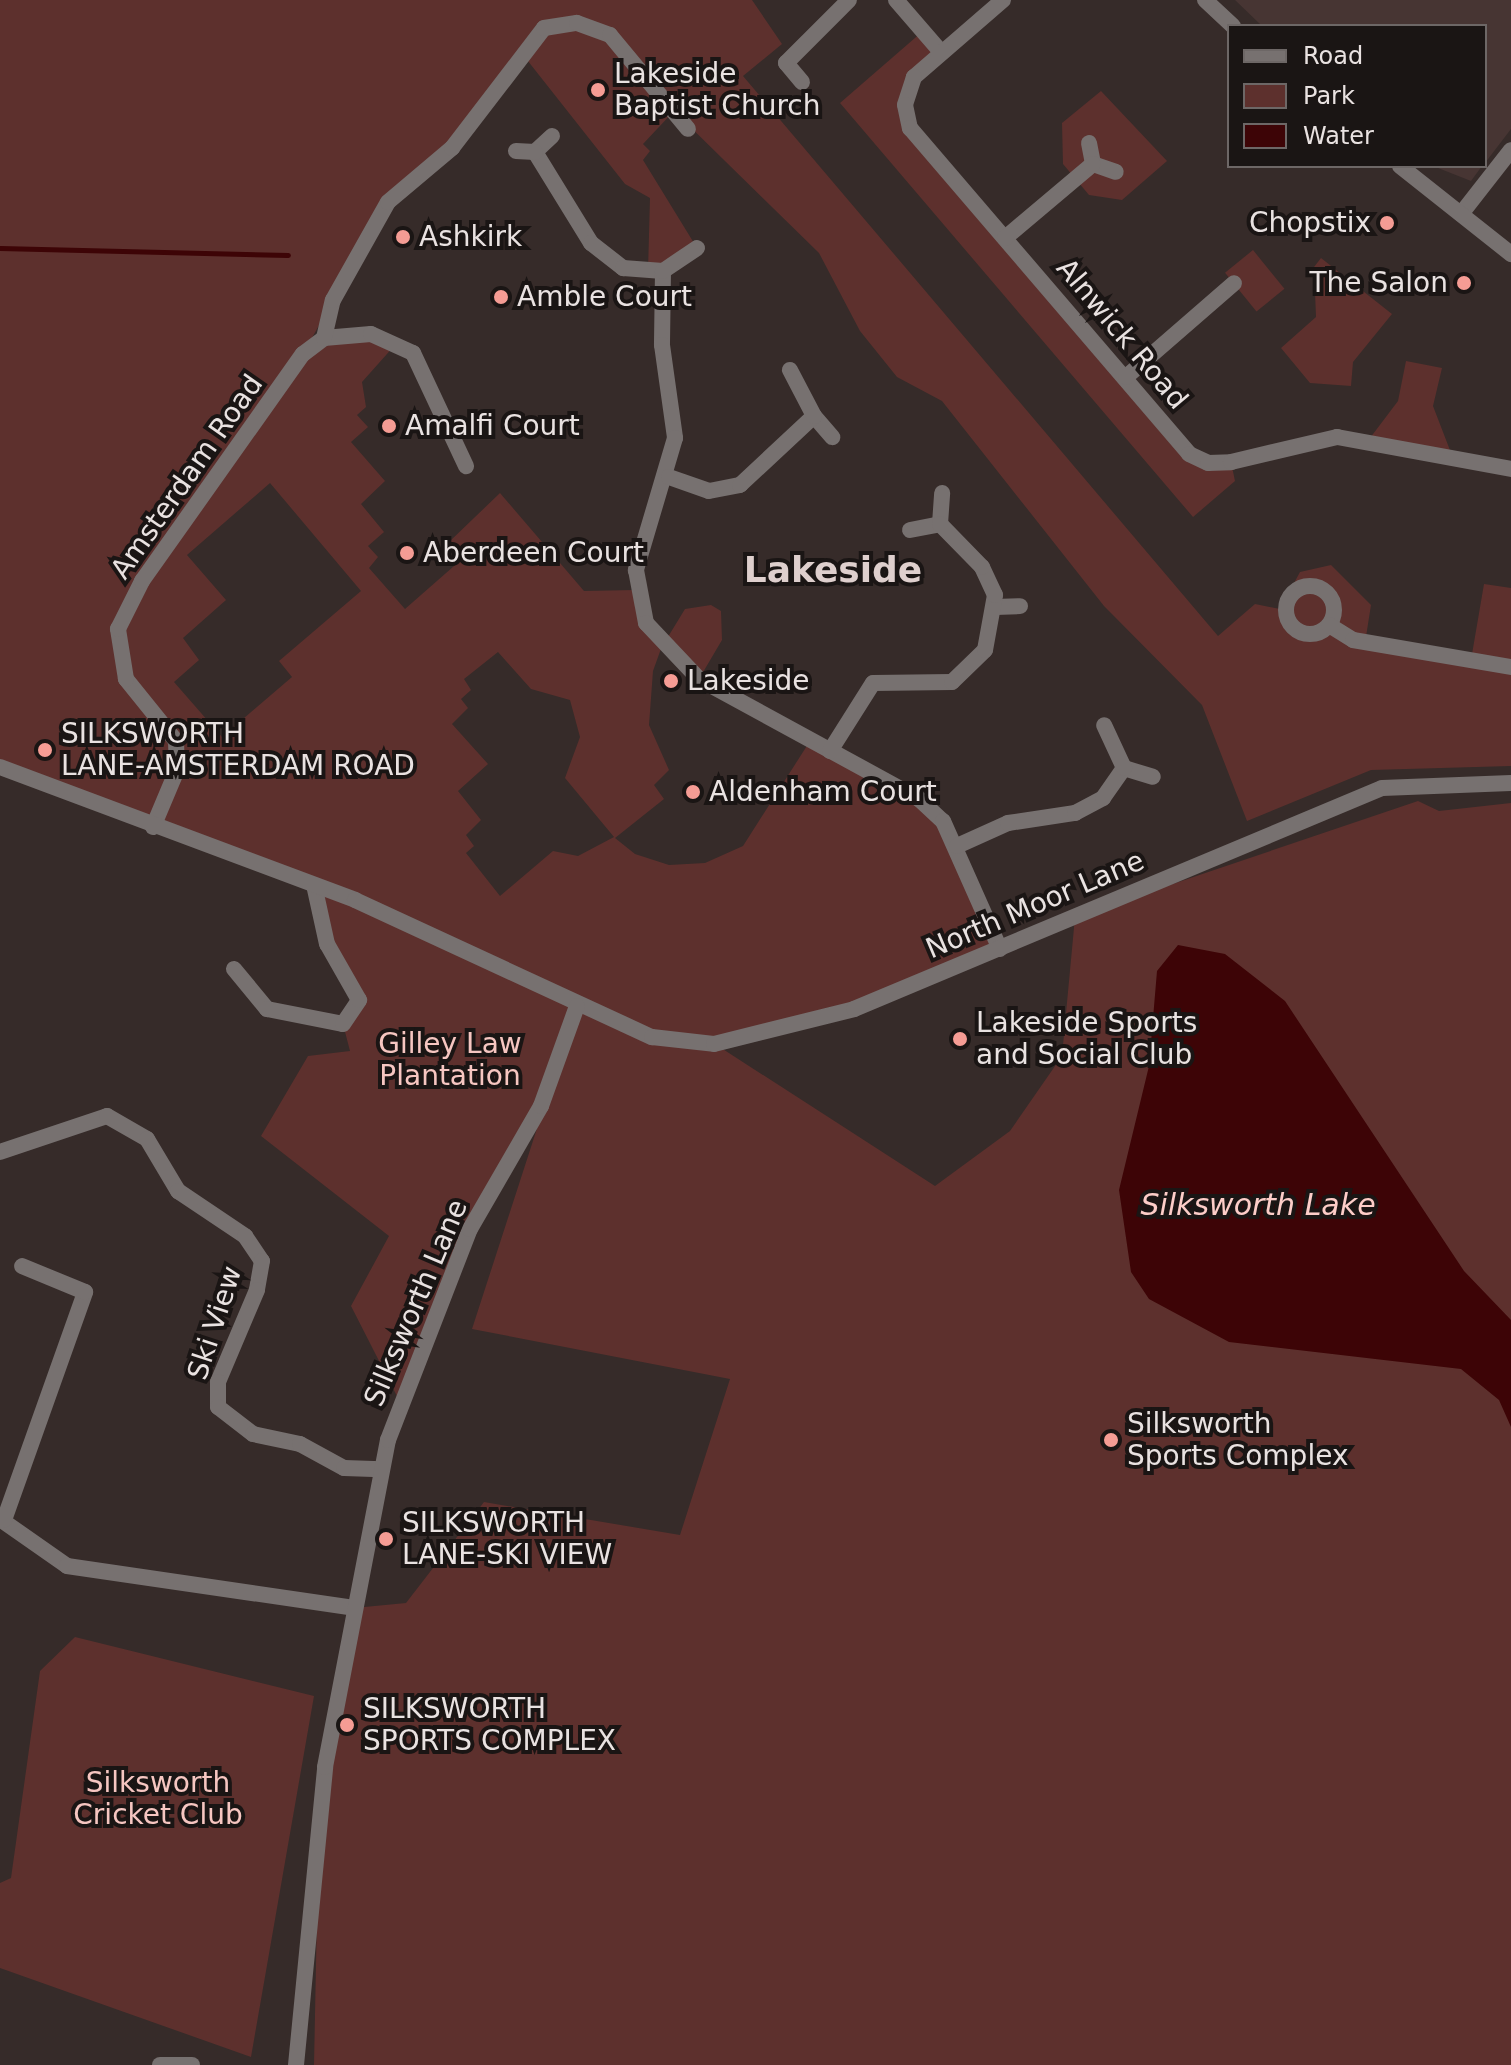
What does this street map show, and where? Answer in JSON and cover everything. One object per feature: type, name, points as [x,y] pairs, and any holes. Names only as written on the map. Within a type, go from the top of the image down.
[{"type":"street","points":[[802,82],[786,63],[849,0]]},
{"type":"street","points":[[896,0],[941,52]]},
{"type":"street","name":"Alnwick Road","points":[[1003,0],[914,77],[905,105],[910,128],[1189,454],[1208,463],[1337,437],[1511,469]]},
{"type":"street","points":[[1205,0],[1231,24]]},
{"type":"street","points":[[466,466],[413,353],[371,334],[324,338],[333,300],[388,202],[452,148],[544,28],[577,23],[610,35],[688,129]]},
{"type":"street","points":[[516,151],[535,152],[552,136]]},
{"type":"street","points":[[1089,143],[1093,164]]},
{"type":"street","points":[[1461,214],[1511,150]]},
{"type":"street","points":[[535,152],[604,257],[663,271],[697,248]]},
{"type":"street","points":[[1005,238],[1093,164]]},
{"type":"street","points":[[1093,164],[1116,172]]},
{"type":"street","points":[[1403,168],[1511,254]]},
{"type":"street","points":[[663,271],[662,345],[675,438],[669,477],[636,570],[646,623],[679,662],[830,751],[919,799],[957,846],[1000,949]]},
{"type":"street","points":[[1126,377],[1234,283]]},
{"type":"street","name":"Amsterdam Road","points":[[153,827],[177,770],[176,741],[126,679],[118,629],[142,581],[303,354],[324,338]]},
{"type":"street","points":[[790,370],[814,416],[832,437]]},
{"type":"street","points":[[669,477],[709,491],[740,485],[814,416]]},
{"type":"street","points":[[830,751],[873,683],[939,686],[966,676],[985,650],[995,607],[982,567],[940,524],[942,493]]},
{"type":"street","points":[[910,530],[940,524]]},
{"type":"street","points":[[995,607],[1020,606]]},
{"type":"street","points":[[1329,625],[1353,640],[1511,667]]},
{"type":"street","points":[[957,846],[1008,823],[1089,807],[1117,785],[1124,768],[1104,725]]},
{"type":"street","points":[[0,767],[314,885],[577,1006]]},
{"type":"street","points":[[1124,768],[1153,777]]},
{"type":"street","name":"North Moor Lane","points":[[577,1006],[652,1037],[714,1044],[854,1009],[1382,788],[1511,783]]},
{"type":"street","points":[[234,969],[267,1009],[343,1024],[359,1000],[327,944],[314,885]]},
{"type":"street","name":"Silksworth Lane","points":[[296,2065],[321,1798],[381,1469],[426,1333],[470,1229],[541,1106],[577,1006]]},
{"type":"street","name":"Ski View","points":[[0,1152],[107,1116],[147,1139],[178,1191],[245,1236],[262,1261],[257,1290],[218,1382],[218,1407],[253,1434],[300,1444],[344,1468],[381,1469]]},
{"type":"street","points":[[22,1266],[85,1292],[2,1520],[67,1566],[354,1608]]},
{"type":"street","points":[[160,2065],[192,2065]]},
{"type":"shaded area","points":[[1235,0],[1511,0],[1511,129],[1487,160],[1487,24],[1260,24]]},
{"type":"shaded area","points":[[1438,168],[1481,168],[1471,181]]},
{"type":"green space","name":"Silksworth Sports Complex","points":[[0,0],[752,0],[782,44],[743,76],[1218,636],[1255,604],[1280,609],[1300,572],[1331,565],[1371,605],[1365,643],[1471,660],[1484,584],[1511,588],[1511,766],[1371,770],[1247,821],[1202,705],[1104,606],[942,401],[897,377],[860,331],[819,253],[674,111],[643,144],[650,151],[643,160],[697,248],[648,271],[650,198],[625,184],[520,51],[452,148],[388,203],[304,352],[339,335],[395,345],[362,382],[366,407],[357,415],[368,427],[351,442],[385,481],[361,504],[384,532],[368,546],[378,557],[369,568],[405,609],[462,559],[449,542],[500,493],[584,591],[635,590],[663,645],[685,609],[711,605],[721,611],[722,640],[699,679],[662,646],[653,671],[649,725],[669,770],[654,785],[664,799],[615,838],[635,854],[669,865],[705,863],[743,846],[810,741],[943,821],[1000,949],[854,1009],[715,1044],[935,1186],[1010,1131],[1062,1056],[1075,917],[1418,801],[1439,811],[1511,803],[1511,2065],[314,2065],[319,1813],[354,1608],[406,1603],[484,1502],[680,1535],[730,1379],[472,1329],[565,1042],[470,1229],[401,1404],[351,1306],[389,1236],[261,1136],[308,1056],[350,1051],[343,1024],[359,1000],[327,944],[314,885],[0,767]],"holes":[[[270,483],[361,591],[279,661],[292,677],[222,737],[174,682],[199,660],[183,638],[226,600],[187,555]],[[498,652],[531,689],[570,700],[580,737],[565,778],[614,837],[578,856],[553,851],[500,896],[466,853],[474,846],[466,835],[481,820],[458,791],[488,764],[452,724],[468,708],[461,699],[471,690],[464,679]]]},
{"type":"green space","points":[[923,31],[941,52],[913,77],[910,128],[1189,454],[1231,462],[1235,481],[1193,517],[840,103]]},
{"type":"green space","points":[[1101,91],[1167,161],[1122,200],[1089,195],[1063,164],[1062,123]]},
{"type":"green space","points":[[1253,250],[1284,289],[1256,312],[1225,273]]},
{"type":"green space","points":[[1321,258],[1392,314],[1353,362],[1351,386],[1310,383],[1281,348],[1316,317],[1314,267]]},
{"type":"green space","points":[[1406,361],[1442,368],[1433,406],[1453,458],[1367,442],[1398,401]]},
{"type":"green space","name":"Silksworth Cricket Club","points":[[75,1637],[314,1696],[251,2057],[0,1968],[0,1883],[11,1878],[40,1671]]},
{"type":"water","name":"Silksworth Lake","points":[[1178,945],[1225,954],[1285,1001],[1464,1271],[1511,1320],[1511,1427],[1499,1400],[1461,1369],[1229,1342],[1149,1299],[1131,1272],[1119,1190],[1149,1066],[1157,971]]},
{"type":"waterway","points":[[0,248],[288,255]]},
{"type":"place","name":"Lakeside Baptist Church","points":[[598,90]]},
{"type":"place","name":"Chopstix","points":[[1387,223]]},
{"type":"place","name":"Ashkirk","points":[[403,237]]},
{"type":"place","name":"The Salon","points":[[1464,283]]},
{"type":"place","name":"Amble Court","points":[[501,297]]},
{"type":"place","name":"Amalfi Court","points":[[389,426]]},
{"type":"place","name":"Aberdeen Court","points":[[407,553]]},
{"type":"place","name":"Lakeside","points":[[671,681]]},
{"type":"place","name":"SILKSWORTH LANE-AMSTERDAM ROAD","points":[[45,750]]},
{"type":"place","name":"Aldenham Court","points":[[693,792]]},
{"type":"place","name":"Lakeside Sports and Social Club","points":[[960,1039]]},
{"type":"place","name":"Silksworth Sports Complex","points":[[1111,1440]]},
{"type":"place","name":"SILKSWORTH LANE-SKI VIEW","points":[[386,1539]]},
{"type":"place","name":"SILKSWORTH SPORTS COMPLEX","points":[[347,1725]]},
{"type":"district","name":"Lakeside","points":[[833,570]]},
{"type":"park label","name":"Gilley Law Plantation","points":[[450,1060]]}]
